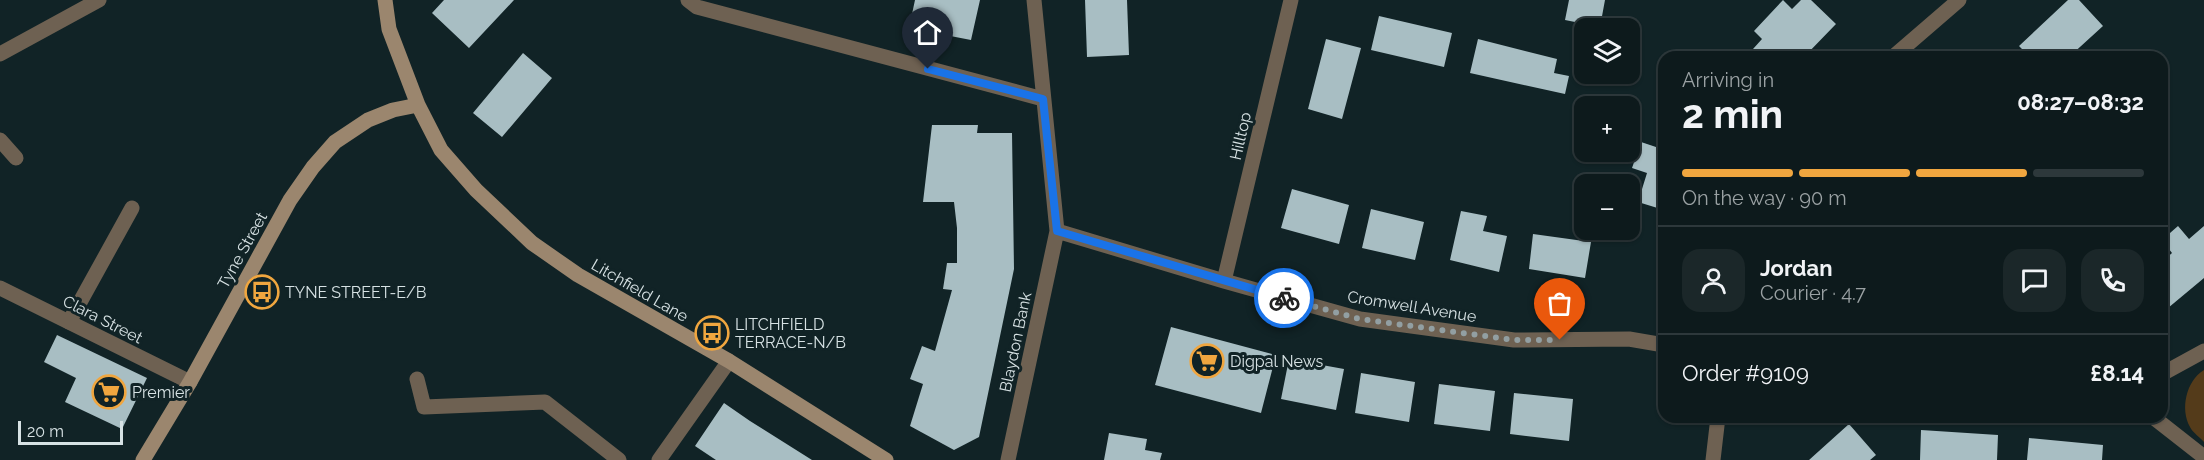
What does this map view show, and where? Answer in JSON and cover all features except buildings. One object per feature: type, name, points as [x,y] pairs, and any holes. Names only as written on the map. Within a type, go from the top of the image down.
[{"type":"street","points":[[0,54],[99,0]]},
{"type":"street","name":"Litchfield Lane","points":[[385,0],[389,29],[418,105],[441,150],[476,190],[532,243],[578,275],[729,361],[886,460]]},
{"type":"street","points":[[688,0],[697,8],[1043,99]]},
{"type":"street","name":"Blaydon Bank","points":[[1008,460],[1057,231],[1034,0]]},
{"type":"street","name":"Hilltop","points":[[1224,281],[1291,0]]},
{"type":"street","points":[[1900,51],[1959,0]]},
{"type":"street","name":"Tyne Street","points":[[143,460],[190,382],[290,200],[313,167],[334,142],[368,120],[393,110],[418,105]]},
{"type":"street","points":[[0,140],[16,158]]},
{"type":"street","points":[[69,322],[132,208]]},
{"type":"street","name":"Cromwell Avenue","points":[[1057,231],[1360,319],[1514,340],[1629,339],[1658,344]]},
{"type":"street","name":"Clara Street","points":[[0,288],[190,382]]},
{"type":"street","points":[[2168,371],[2204,351]]},
{"type":"street","points":[[659,460],[729,361]]},
{"type":"street","points":[[417,380],[424,407],[545,402],[620,460]]},
{"type":"street","points":[[1713,460],[1717,423]]},
{"type":"street","points":[[2161,423],[2204,457]]},
{"type":"shaded area","points":[[2204,370],[2204,442],[2190,427],[2185,404],[2189,388]]},
{"type":"way so far","points":[[1284,298],[1360,319],[1514,340],[1560,340]]},
{"type":"place","name":"TYNE STREET-E/B","points":[[262,292]]},
{"type":"place","name":"LITCHFIELD TERRACE-N/B","points":[[712,333]]},
{"type":"place","name":"Digpal News","points":[[1207,361]]},
{"type":"place","name":"Premier","points":[[109,392]]},
{"type":"route","points":[[928,69],[1043,99],[1057,231],[1284,298]]}]
